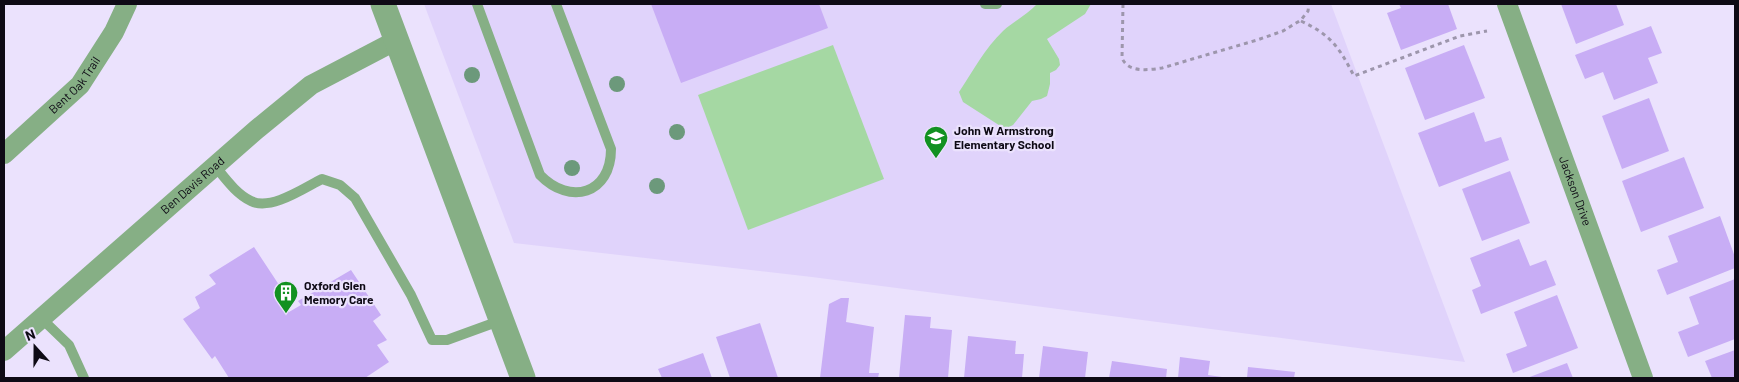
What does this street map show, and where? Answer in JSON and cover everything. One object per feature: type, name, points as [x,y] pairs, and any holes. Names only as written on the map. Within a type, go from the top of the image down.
[{"type":"street","name":"Bent Oak Trail","points":[[4,154],[80,85],[114,32],[127,4]]},
{"type":"street","points":[[382,4],[524,378]]},
{"type":"street","name":"Jackson Drive","points":[[1507,4],[1643,378]]},
{"type":"street","name":"Ben Davis Road","points":[[4,351],[215,166],[311,85],[397,40]]},
{"type":"lane","points":[[477,4],[540,175],[562,191],[579,193],[587,191],[599,183],[610,163],[611,149],[556,4]]},
{"type":"lane","points":[[985,4],[997,4]]},
{"type":"lane","points":[[215,166],[236,191],[252,202],[272,204],[322,179],[340,185],[355,198],[411,295],[432,340],[448,340],[502,320]]},
{"type":"lane","points":[[41,318],[68,344],[84,378]]},
{"type":"path","points":[[1123,4],[1122,58],[1127,66],[1139,69],[1162,68],[1283,31],[1301,20],[1308,11],[1309,4]]},
{"type":"path","points":[[1301,20],[1325,33],[1342,52],[1354,76],[1460,36],[1486,31]]},
{"type":"shaded area","name":"John W Armstrong Elementary School","points":[[424,4],[1331,4],[1465,362],[812,277],[514,243]]},
{"type":"green space","points":[[1037,4],[1091,4],[1085,14],[1047,39],[1059,59],[1060,65],[1050,73],[1047,96],[1032,101],[1013,125],[1005,129],[963,102],[959,92],[990,45],[1007,27]]},
{"type":"green space","points":[[833,45],[884,179],[748,230],[698,95]]},
{"type":"building","points":[[651,4],[819,4],[828,28],[681,83]]},
{"type":"building","points":[[1399,4],[1448,4],[1457,29],[1401,50],[1387,13],[1401,8]]},
{"type":"building","points":[[1561,4],[1616,4],[1624,25],[1576,44]]},
{"type":"building","points":[[1651,26],[1662,53],[1648,58],[1658,83],[1614,100],[1603,72],[1585,79],[1575,55]]},
{"type":"building","points":[[1464,45],[1485,98],[1425,120],[1405,68]]},
{"type":"building","points":[[1649,98],[1669,151],[1622,169],[1602,116]]},
{"type":"building","points":[[1474,112],[1485,142],[1501,137],[1509,160],[1439,187],[1418,133]]},
{"type":"building","points":[[1684,157],[1704,208],[1641,232],[1622,181]]},
{"type":"building","points":[[1510,171],[1530,223],[1482,241],[1462,189]]},
{"type":"building","points":[[1720,216],[1735,257],[1735,268],[1667,295],[1657,270],[1678,262],[1668,236]]},
{"type":"building","points":[[1519,239],[1530,266],[1546,260],[1556,285],[1481,314],[1472,290],[1481,286],[1470,258]]},
{"type":"building","name":"Oxford Glen Memory Care","points":[[254,247],[287,297],[281,302],[289,312],[301,305],[298,301],[351,270],[381,315],[373,321],[387,340],[377,345],[389,362],[365,378],[229,378],[215,356],[212,359],[183,319],[200,308],[195,297],[216,284],[209,275]]},
{"type":"building","points":[[1735,279],[1735,339],[1688,357],[1678,332],[1699,324],[1689,297]]},
{"type":"building","points":[[1557,295],[1578,348],[1513,373],[1506,354],[1527,346],[1514,312]]},
{"type":"building","points":[[841,298],[849,298],[846,322],[874,327],[869,373],[879,373],[878,378],[820,378],[829,304]]},
{"type":"building","points":[[905,315],[931,317],[930,328],[952,330],[948,378],[899,378]]},
{"type":"building","points":[[760,323],[778,378],[730,378],[716,337]]},
{"type":"building","points":[[968,336],[1016,341],[1015,354],[1024,354],[1022,378],[964,378]]},
{"type":"building","points":[[1043,346],[1088,352],[1085,378],[1039,378]]},
{"type":"building","points":[[1735,350],[1735,378],[1712,378],[1705,361]]},
{"type":"building","points":[[703,353],[712,378],[662,378],[658,369]]},
{"type":"building","points":[[1180,357],[1210,361],[1208,375],[1222,378],[1178,378]]},
{"type":"building","points":[[1112,361],[1167,369],[1166,378],[1109,378]]},
{"type":"building","points":[[1567,363],[1573,378],[1527,378]]},
{"type":"building","points":[[1248,367],[1295,372],[1294,378],[1247,378]]},
{"type":"place","name":"John W Armstrong Elementary School","points":[[936,159]]},
{"type":"place","name":"Oxford Glen Memory Care","points":[[286,314]]}]
